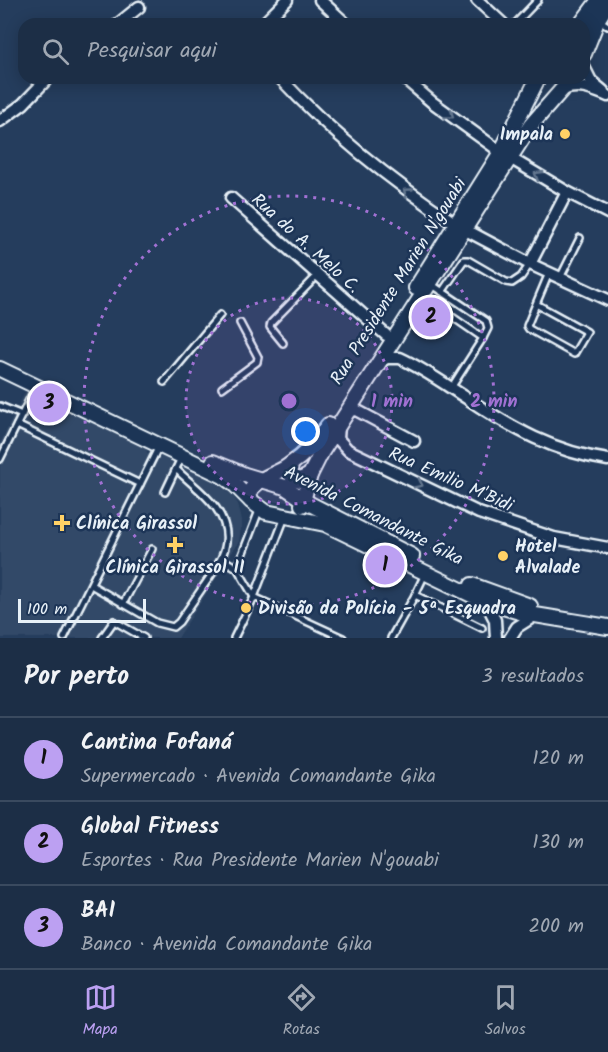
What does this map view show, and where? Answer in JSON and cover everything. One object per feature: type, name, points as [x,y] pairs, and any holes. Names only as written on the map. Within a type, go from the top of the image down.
[{"type":"street","points":[[269,18],[287,0]]},
{"type":"street","points":[[320,0],[340,18]]},
{"type":"street","points":[[477,0],[496,18]]},
{"type":"street","points":[[586,18],[599,0]]},
{"type":"street","points":[[590,44],[603,22],[608,3]]},
{"type":"street","points":[[126,18],[138,8]]},
{"type":"street","points":[[590,78],[594,85],[608,96]]},
{"type":"street","points":[[0,121],[23,104],[42,84]]},
{"type":"street","points":[[286,84],[337,136],[388,178],[460,227],[530,264],[608,300]]},
{"type":"street","points":[[411,84],[432,102],[506,155],[567,192],[608,213]]},
{"type":"street","name":"Rua Presidente Marien N'gouabi","points":[[506,155],[536,84]]},
{"type":"street","points":[[539,84],[543,96],[553,96],[572,87],[585,87],[608,96]]},
{"type":"street","name":"Rua Presidente Marien N'gouabi","points":[[261,480],[291,464],[321,437],[392,334],[506,155],[568,84]]},
{"type":"street","points":[[530,264],[567,192]]},
{"type":"street","name":"Rua do A. Melo C.","points":[[231,198],[317,276],[392,334]]},
{"type":"street","name":"Rua Presidente Marien N'gouabi","points":[[305,500],[310,475],[321,453],[352,408],[392,334],[429,283],[460,227]]},
{"type":"street","points":[[392,334],[396,350],[405,360],[491,414],[536,439],[580,455],[608,460]]},
{"type":"street","points":[[378,363],[391,357],[405,360]]},
{"type":"street","name":"Avenida Comandante Gika","points":[[0,361],[227,468],[285,487],[363,531],[484,591],[537,608],[608,619]]},
{"type":"street","name":"Avenida Comandante Gika","points":[[0,369],[223,476],[256,505],[274,514],[325,524],[486,602],[536,615],[608,627]]},
{"type":"street","points":[[352,408],[414,441]]},
{"type":"street","points":[[340,423],[338,439],[348,450]]},
{"type":"street","points":[[321,453],[334,446],[348,450]]},
{"type":"street","name":"Rua Emilio M'Bidi","points":[[348,450],[479,513],[554,538],[608,548]]},
{"type":"street","points":[[291,464],[290,472],[294,478],[300,480],[310,475]]},
{"type":"street","points":[[256,505],[249,492],[261,480]]},
{"type":"street","points":[[288,516],[301,507],[305,500]]},
{"type":"street","points":[[486,602],[495,620],[496,638]]},
{"type":"street","points":[[510,638],[517,627],[536,615]]},
{"type":"lane","points":[[521,18],[538,0]]},
{"type":"lane","points":[[536,304],[587,332],[573,354],[527,326],[536,304],[580,238]]},
{"type":"lane","points":[[442,292],[464,260],[512,283],[521,277],[530,264]]},
{"type":"lane","points":[[283,343],[270,327],[271,323],[317,276]]},
{"type":"lane","points":[[429,283],[486,321],[488,328],[452,388]]},
{"type":"lane","points":[[421,296],[483,338]]},
{"type":"lane","points":[[164,382],[220,315]]},
{"type":"lane","points":[[222,388],[257,362],[258,357],[240,323]]},
{"type":"lane","points":[[0,459],[36,386]]},
{"type":"lane","points":[[0,406],[22,415]]},
{"type":"lane","points":[[17,425],[140,484]]},
{"type":"lane","points":[[66,638],[159,446]]},
{"type":"lane","points":[[165,492],[182,456]]},
{"type":"lane","points":[[91,585],[157,623],[172,627],[184,616],[222,559],[227,540],[221,516],[206,496],[176,469]]},
{"type":"lane","points":[[237,568],[256,505]]},
{"type":"lane","points":[[234,638],[288,516]]},
{"type":"lane","points":[[123,604],[152,549]]},
{"type":"lane","points":[[222,559],[237,568],[254,597],[343,638]]},
{"type":"lane","points":[[391,638],[426,572]]},
{"type":"lane","points":[[415,594],[482,628]]},
{"type":"lane","points":[[103,638],[111,623],[117,621],[144,638]]},
{"type":"shaded area","name":"Clínica Girassol","points":[[25,392],[146,448],[147,453],[156,458],[159,454],[217,483],[232,495],[238,504],[242,521],[239,541],[178,638],[0,638],[0,444]]},
{"type":"place","name":"Impala","points":[[565,134]]},
{"type":"place","name":"Global Fitness","points":[[431,317]]},
{"type":"place","name":"BAI","points":[[49,403]]},
{"type":"place","name":"Clínica Girassol","points":[[62,523]]},
{"type":"place","name":"Clínica Girassol II","points":[[175,545]]},
{"type":"place","name":"Hotel Alvalade","points":[[503,556]]},
{"type":"place","name":"Cantina Fofaná","points":[[385,565]]},
{"type":"place","name":"Divisão da Polícia - 5ª Esquadra","points":[[246,608]]}]
